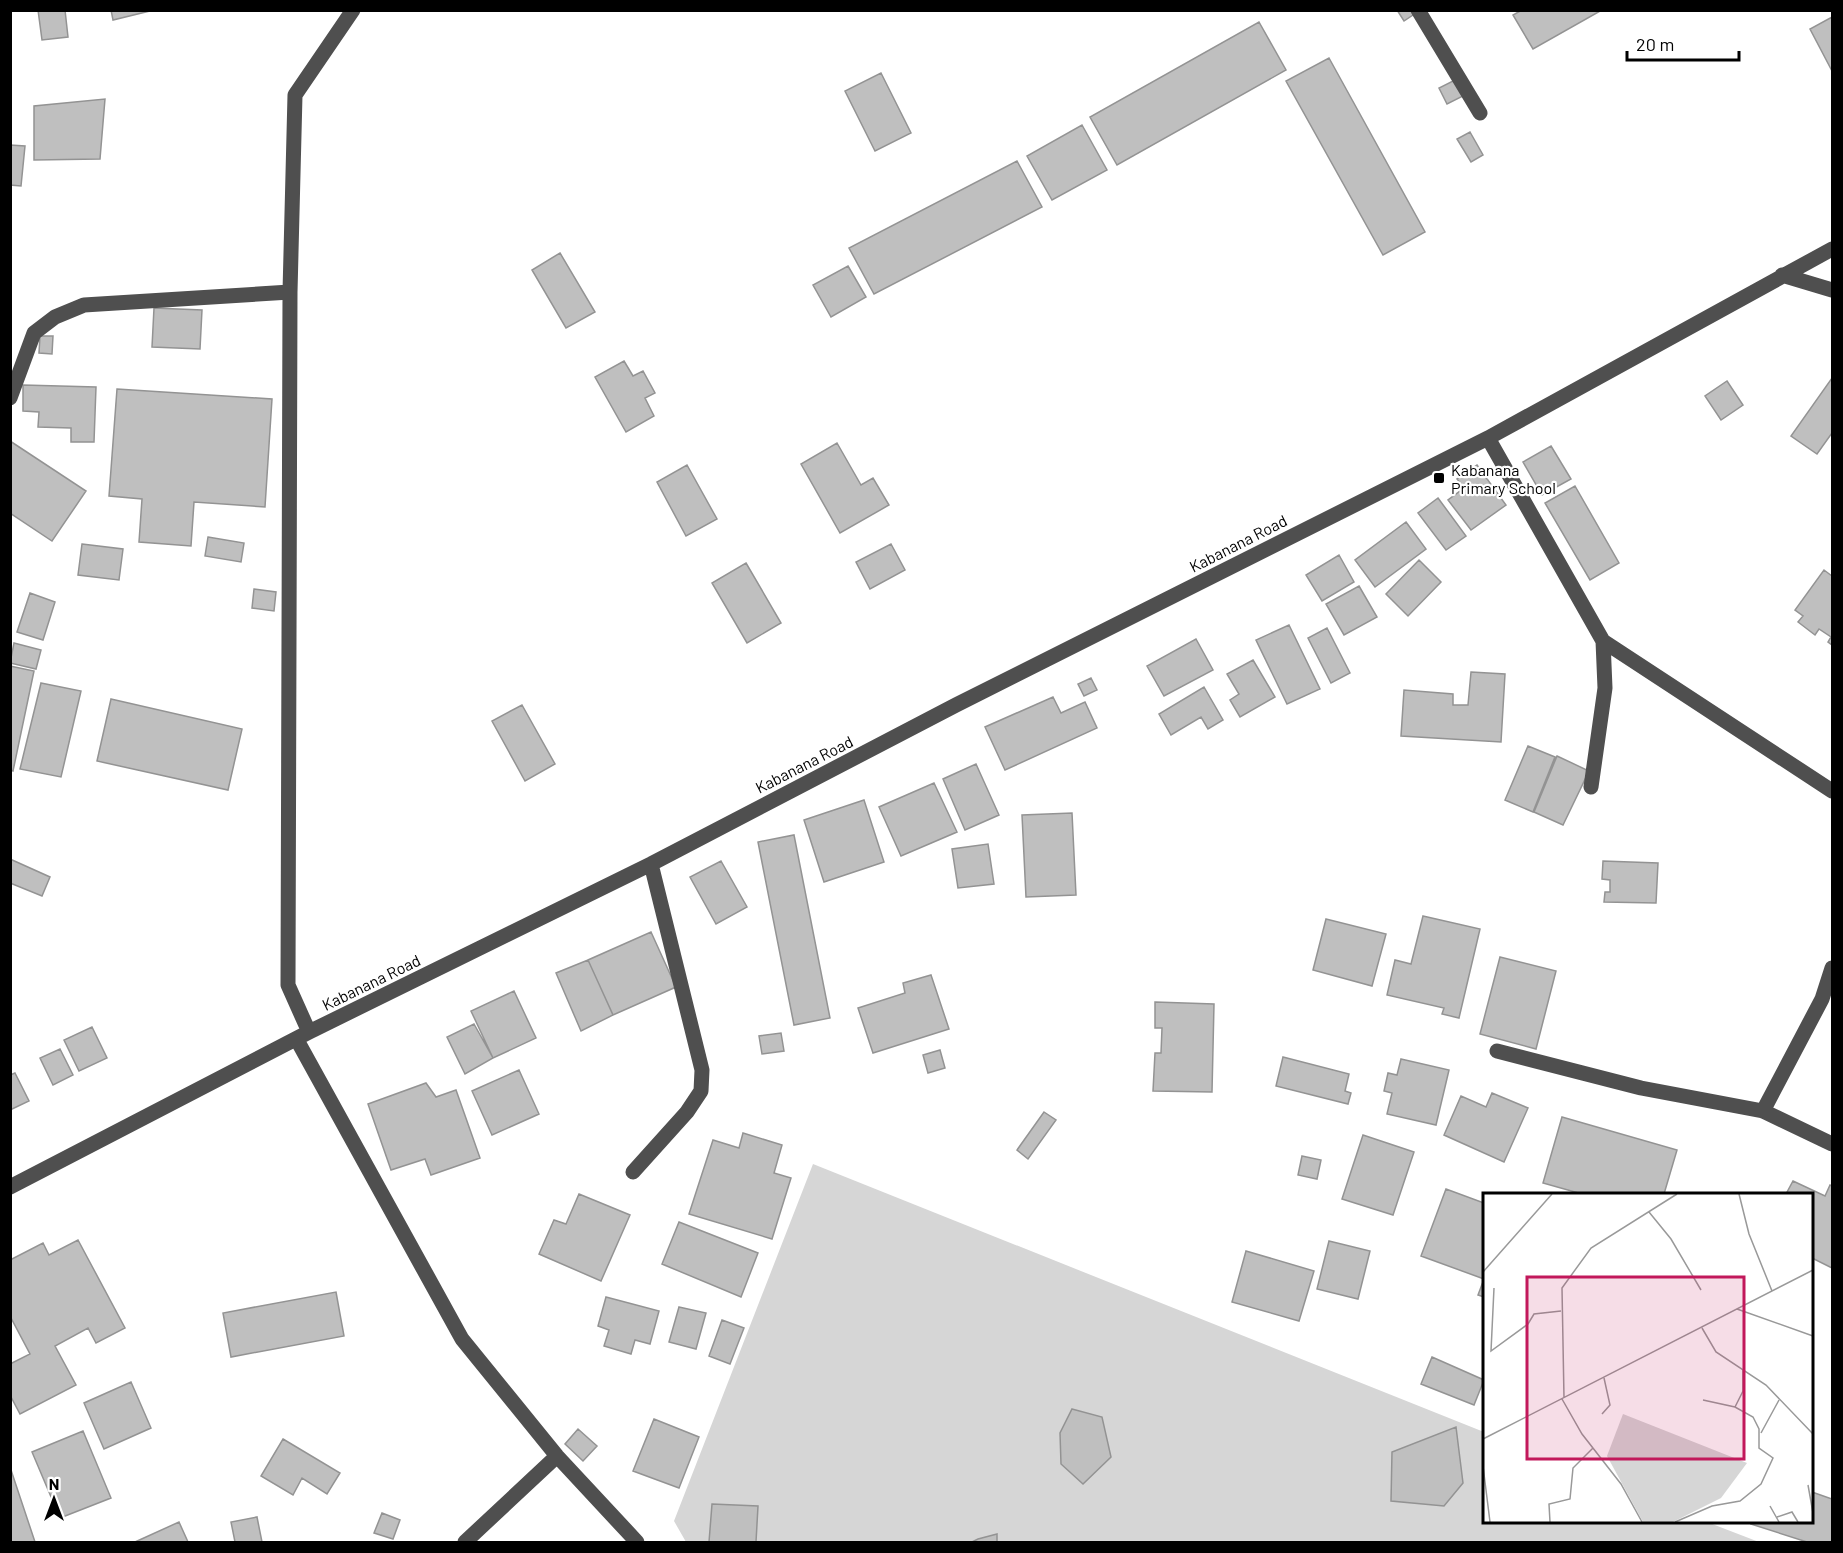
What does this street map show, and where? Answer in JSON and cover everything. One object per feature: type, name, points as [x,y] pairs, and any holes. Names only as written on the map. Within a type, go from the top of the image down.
[{"type":"street","points":[[353,10],[295,95],[290,292],[288,985],[303,1036],[462,1339],[557,1456],[637,1542]]},
{"type":"street","points":[[1418,10],[1480,113]]},
{"type":"street","name":"Kabanana Road","points":[[10,1187],[303,1036],[651,864],[956,705],[1488,438],[1833,249]]},
{"type":"street","points":[[1782,275],[1833,290]]},
{"type":"street","points":[[10,398],[34,333],[55,316],[84,305],[290,292]]},
{"type":"street","points":[[1488,438],[1603,641],[1605,687],[1591,787]]},
{"type":"street","points":[[1603,641],[1829,789]]},
{"type":"street","points":[[633,1172],[687,1112],[701,1091],[702,1070],[651,864]]},
{"type":"street","points":[[1763,1111],[1822,999],[1833,968]]},
{"type":"street","points":[[1497,1051],[1641,1088],[1763,1111],[1833,1144]]},
{"type":"street","points":[[465,1542],[557,1456]]},
{"type":"shaded area","points":[[813,1164],[1483,1432],[1483,1523],[1710,1523],[1759,1542],[686,1542],[674,1521]]},
{"type":"building","points":[[38,10],[65,10],[68,37],[42,40]]},
{"type":"building","points":[[111,10],[154,10],[113,20]]},
{"type":"building","points":[[1397,10],[1415,10],[1416,13],[1404,21]]},
{"type":"building","points":[[1522,10],[1602,10],[1533,49],[1513,15]]},
{"type":"building","points":[[1832,17],[1832,71],[1810,29]]},
{"type":"building","points":[[1259,22],[1286,70],[1117,165],[1090,117]]},
{"type":"building","points":[[1329,58],[1425,232],[1383,255],[1286,81]]},
{"type":"building","points":[[881,73],[911,133],[875,151],[845,91]]},
{"type":"building","points":[[1455,80],[1463,96],[1447,104],[1439,88]]},
{"type":"building","points":[[105,99],[100,159],[34,160],[34,106]]},
{"type":"building","points":[[1082,125],[1107,170],[1052,200],[1027,156]]},
{"type":"building","points":[[1470,132],[1483,155],[1471,162],[1457,139]]},
{"type":"building","points":[[10,145],[25,146],[21,186],[10,185]]},
{"type":"building","points":[[1017,161],[1042,207],[874,294],[849,248]]},
{"type":"building","points":[[560,253],[595,312],[566,328],[532,270]]},
{"type":"building","points":[[848,266],[866,297],[831,317],[813,285]]},
{"type":"building","points":[[154,308],[202,310],[200,349],[152,347]]},
{"type":"building","points":[[40,336],[53,336],[52,354],[39,353]]},
{"type":"building","points":[[624,361],[633,376],[643,371],[655,393],[645,398],[654,416],[626,432],[595,377]]},
{"type":"building","points":[[1832,378],[1832,433],[1817,454],[1791,436]]},
{"type":"building","points":[[1727,381],[1743,405],[1721,420],[1705,396]]},
{"type":"building","points":[[23,385],[96,387],[94,442],[71,442],[71,428],[38,427],[39,412],[23,411]]},
{"type":"building","points":[[117,389],[272,399],[265,507],[194,502],[191,546],[139,542],[142,499],[109,496]]},
{"type":"building","points":[[10,441],[86,491],[52,541],[10,513]]},
{"type":"building","points":[[837,443],[861,485],[873,478],[889,505],[840,533],[801,464]]},
{"type":"building","points":[[1551,446],[1571,479],[1542,495],[1523,462]]},
{"type":"building","points":[[687,465],[717,519],[686,536],[657,482]]},
{"type":"building","points":[[1477,465],[1506,505],[1471,530],[1448,500],[1464,488],[1457,479]]},
{"type":"building","points":[[1575,486],[1619,563],[1590,580],[1545,503]]},
{"type":"building","points":[[1438,498],[1466,536],[1446,550],[1418,513]]},
{"type":"building","points":[[1406,522],[1426,549],[1375,587],[1355,560]]},
{"type":"building","points":[[208,537],[244,543],[241,562],[205,556]]},
{"type":"building","points":[[82,544],[123,549],[119,580],[78,575]]},
{"type":"building","points":[[891,544],[905,570],[870,589],[856,562]]},
{"type":"building","points":[[1339,555],[1354,582],[1322,601],[1306,575]]},
{"type":"building","points":[[1419,560],[1441,582],[1408,616],[1386,594]]},
{"type":"building","points":[[746,563],[781,623],[747,643],[712,583]]},
{"type":"building","points":[[1824,570],[1832,576],[1832,645],[1828,642],[1831,637],[1819,629],[1815,635],[1798,622],[1803,616],[1795,610]]},
{"type":"building","points":[[1359,586],[1377,617],[1344,635],[1326,604]]},
{"type":"building","points":[[254,589],[276,592],[274,611],[252,608]]},
{"type":"building","points":[[30,593],[55,602],[43,640],[17,632]]},
{"type":"building","points":[[1289,625],[1320,689],[1287,704],[1256,640]]},
{"type":"building","points":[[1327,628],[1350,673],[1331,683],[1308,638]]},
{"type":"building","points":[[1196,639],[1213,670],[1164,696],[1147,666]]},
{"type":"building","points":[[14,643],[41,650],[36,669],[10,663]]},
{"type":"building","points":[[1253,660],[1275,697],[1240,717],[1230,700],[1239,694],[1227,674]]},
{"type":"building","points":[[10,666],[34,671],[13,771],[10,770]]},
{"type":"building","points":[[1471,672],[1505,674],[1501,742],[1401,736],[1404,690],[1453,694],[1453,705],[1468,705]]},
{"type":"building","points":[[1091,678],[1097,690],[1084,696],[1078,684]]},
{"type":"building","points":[[41,683],[81,691],[61,777],[20,769]]},
{"type":"building","points":[[1204,687],[1223,720],[1208,729],[1201,717],[1171,735],[1159,714]]},
{"type":"building","points":[[1053,697],[1061,713],[1085,702],[1097,728],[1005,770],[985,727]]},
{"type":"building","points":[[111,699],[242,729],[228,790],[97,761]]},
{"type":"building","points":[[522,705],[555,764],[525,781],[492,721]]},
{"type":"building","points":[[1528,746],[1555,757],[1533,812],[1505,800]]},
{"type":"building","points":[[1557,756],[1589,771],[1563,825],[1534,812]]},
{"type":"building","points":[[976,764],[999,815],[965,830],[943,779]]},
{"type":"building","points":[[934,783],[957,832],[901,856],[879,807]]},
{"type":"building","points":[[864,800],[884,862],[824,882],[804,820]]},
{"type":"building","points":[[1072,813],[1076,895],[1026,897],[1022,815]]},
{"type":"building","points":[[794,835],[830,1018],[794,1025],[758,842]]},
{"type":"building","points":[[988,844],[994,884],[958,888],[952,849]]},
{"type":"building","points":[[10,859],[50,877],[42,896],[10,883]]},
{"type":"building","points":[[721,861],[747,907],[716,924],[690,877]]},
{"type":"building","points":[[1603,861],[1658,863],[1656,903],[1604,902],[1605,892],[1610,892],[1610,880],[1602,879]]},
{"type":"building","points":[[1423,916],[1480,929],[1459,1018],[1442,1014],[1444,1008],[1387,995],[1395,960],[1411,964]]},
{"type":"building","points":[[1326,919],[1386,934],[1372,986],[1313,970]]},
{"type":"building","points":[[651,932],[676,987],[613,1015],[588,960]]},
{"type":"building","points":[[1500,957],[1556,971],[1536,1049],[1480,1034]]},
{"type":"building","points":[[588,960],[613,1015],[581,1031],[556,973]]},
{"type":"building","points":[[931,975],[949,1029],[873,1053],[858,1008],[905,993],[903,983]]},
{"type":"building","points":[[514,991],[536,1038],[493,1058],[471,1011]]},
{"type":"building","points":[[1155,1002],[1214,1004],[1212,1092],[1153,1091],[1155,1053],[1161,1053],[1162,1028],[1155,1028]]},
{"type":"building","points":[[474,1024],[493,1058],[465,1074],[447,1037]]},
{"type":"building","points":[[92,1027],[107,1058],[79,1071],[64,1040]]},
{"type":"building","points":[[781,1033],[784,1051],[762,1054],[759,1036]]},
{"type":"building","points":[[60,1049],[73,1075],[53,1085],[40,1058]]},
{"type":"building","points":[[940,1050],[945,1068],[928,1073],[923,1055]]},
{"type":"building","points":[[1283,1057],[1349,1074],[1345,1091],[1351,1093],[1348,1104],[1276,1086]]},
{"type":"building","points":[[1401,1059],[1449,1070],[1436,1125],[1387,1114],[1392,1093],[1384,1091],[1388,1073],[1397,1075]]},
{"type":"building","points":[[519,1070],[539,1114],[492,1135],[472,1091]]},
{"type":"building","points":[[15,1073],[29,1101],[10,1110],[10,1075]]},
{"type":"building","points":[[426,1083],[436,1097],[456,1090],[480,1158],[431,1175],[425,1159],[391,1170],[368,1104]]},
{"type":"building","points":[[1492,1093],[1528,1108],[1504,1162],[1444,1135],[1461,1096],[1486,1107]]},
{"type":"building","points":[[1044,1112],[1056,1120],[1028,1159],[1017,1150]]},
{"type":"building","points":[[1562,1117],[1677,1150],[1664,1193],[1578,1193],[1543,1183]]},
{"type":"building","points":[[743,1133],[782,1145],[774,1173],[791,1178],[772,1239],[689,1214],[713,1140],[739,1148]]},
{"type":"building","points":[[1363,1135],[1414,1152],[1393,1215],[1342,1199]]},
{"type":"building","points":[[1302,1156],[1321,1160],[1317,1179],[1298,1175]]},
{"type":"building","points":[[1793,1181],[1825,1196],[1830,1185],[1832,1186],[1832,1268],[1813,1258],[1813,1193],[1787,1193]]},
{"type":"building","points":[[1446,1189],[1483,1203],[1483,1279],[1421,1256]]},
{"type":"building","points":[[579,1194],[630,1215],[601,1281],[539,1254],[554,1220],[566,1224]]},
{"type":"building","points":[[679,1222],[758,1253],[741,1297],[662,1264]]},
{"type":"building","points":[[78,1240],[125,1328],[96,1343],[88,1328],[55,1346],[76,1385],[20,1414],[10,1395],[10,1364],[30,1354],[10,1316],[10,1260],[43,1243],[49,1255]]},
{"type":"building","points":[[1329,1241],[1370,1251],[1358,1299],[1317,1289]]},
{"type":"building","points":[[1246,1251],[1314,1271],[1299,1321],[1232,1302]]},
{"type":"building","points":[[1483,1282],[1483,1297],[1478,1295]]},
{"type":"building","points":[[336,1292],[344,1336],[231,1357],[223,1313]]},
{"type":"building","points":[[606,1297],[659,1311],[650,1344],[635,1340],[631,1354],[604,1346],[609,1330],[598,1326]]},
{"type":"building","points":[[679,1307],[706,1313],[696,1349],[669,1342]]},
{"type":"building","points":[[722,1320],[744,1328],[730,1364],[709,1356]]},
{"type":"building","points":[[1432,1357],[1483,1380],[1474,1405],[1421,1384]]},
{"type":"building","points":[[131,1382],[151,1428],[104,1449],[84,1403]]},
{"type":"building","points":[[1072,1409],[1102,1417],[1111,1457],[1083,1484],[1061,1464],[1060,1433]]},
{"type":"building","points":[[654,1419],[699,1437],[679,1488],[633,1471]]},
{"type":"building","points":[[1456,1427],[1463,1483],[1444,1506],[1391,1501],[1392,1452]]},
{"type":"building","points":[[578,1429],[597,1446],[583,1461],[565,1444]]},
{"type":"building","points":[[83,1431],[111,1498],[60,1518],[32,1452]]},
{"type":"building","points":[[283,1439],[340,1473],[327,1494],[302,1478],[293,1495],[261,1476]]},
{"type":"building","points":[[10,1467],[35,1542],[10,1542]]},
{"type":"building","points":[[1813,1492],[1832,1499],[1832,1542],[1807,1542],[1751,1524],[1813,1523]]},
{"type":"building","points":[[712,1504],[758,1506],[756,1542],[709,1542]]},
{"type":"building","points":[[382,1513],[400,1520],[393,1539],[374,1533]]},
{"type":"building","points":[[257,1517],[262,1542],[235,1542],[231,1522]]},
{"type":"building","points":[[179,1522],[188,1542],[135,1542]]},
{"type":"building","points":[[997,1534],[997,1542],[972,1542],[978,1539]]},
{"type":"place","name":"Kabanana Primary School","points":[[1439,478]]}]
